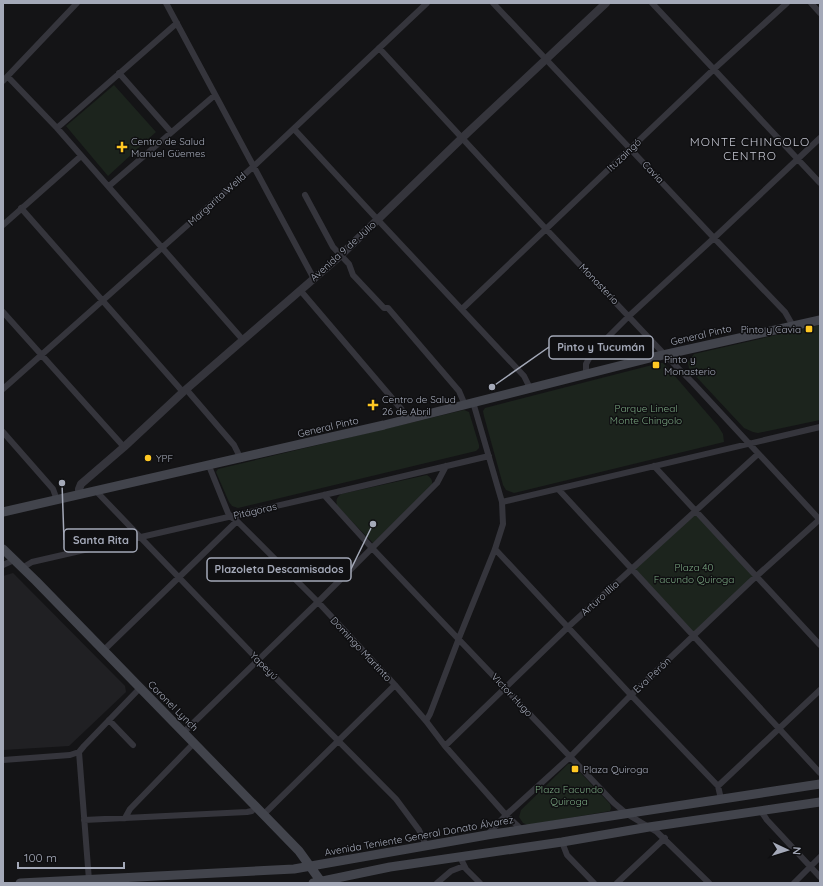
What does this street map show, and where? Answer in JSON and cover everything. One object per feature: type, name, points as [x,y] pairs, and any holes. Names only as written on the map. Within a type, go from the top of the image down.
[{"type":"main road","name":"General Pinto","points":[[3,512],[407,420],[586,374],[820,320]]},
{"type":"main road","name":"Coronel Lynch","points":[[3,549],[299,850],[319,882]]},
{"type":"main road","name":"Avenida Teniente General Donato Álvarez","points":[[20,883],[278,870],[310,866],[521,829],[820,784]]},
{"type":"main road","points":[[319,882],[390,867],[820,802]]},
{"type":"street","points":[[77,3],[6,79],[58,128],[242,340]]},
{"type":"street","points":[[166,3],[314,279]]},
{"type":"street","name":"Margarita Weild","points":[[3,389],[254,166],[427,3]]},
{"type":"street","name":"Cavia","points":[[493,3],[785,312],[793,326]]},
{"type":"street","name":"Avenida 9 de Julio","points":[[80,494],[79,488],[81,484],[124,447],[184,391],[340,256],[462,138],[606,3]]},
{"type":"street","points":[[652,3],[820,182]]},
{"type":"street","name":"Ituzaingó","points":[[462,309],[631,148],[787,3]]},
{"type":"street","points":[[811,3],[820,13]]},
{"type":"street","points":[[58,128],[177,23]]},
{"type":"street","name":"Monasterio","points":[[379,48],[546,229],[820,519]]},
{"type":"street","points":[[119,73],[171,132]]},
{"type":"street","points":[[109,186],[215,95]]},
{"type":"street","points":[[294,129],[524,376],[530,388]]},
{"type":"street","points":[[586,374],[586,364],[592,353],[629,316],[820,138]]},
{"type":"street","points":[[3,224],[81,156]]},
{"type":"street","points":[[305,195],[333,246],[340,256],[349,264],[353,275],[384,308],[388,308],[469,404],[488,456],[502,502],[503,524],[495,549],[430,714],[426,720]]},
{"type":"street","points":[[21,208],[102,301],[234,445],[241,458]]},
{"type":"street","points":[[300,290],[403,411],[407,420]]},
{"type":"street","points":[[3,312],[124,447]]},
{"type":"street","points":[[502,502],[559,490],[748,443],[820,427]]},
{"type":"street","points":[[3,432],[53,489],[57,500]]},
{"type":"street","name":"Arturo Illia","points":[[444,746],[568,627],[758,454]]},
{"type":"street","name":"Pitágoras","points":[[22,568],[32,562],[324,496],[488,456]]},
{"type":"street","points":[[209,466],[230,517]]},
{"type":"street","points":[[184,732],[318,602],[437,483],[446,466]]},
{"type":"street","points":[[654,466],[820,645]]},
{"type":"street","points":[[559,490],[820,773]]},
{"type":"street","name":"Yapeyú","points":[[96,491],[258,660],[396,800],[419,830],[426,845]]},
{"type":"street","name":"Victor Hugo","points":[[324,496],[614,803],[627,814],[665,838],[709,883]]},
{"type":"street","name":"Domingo Martinto","points":[[230,517],[238,521],[318,602],[395,685],[426,720],[444,746],[506,815],[521,829]]},
{"type":"street","name":"Eva Perón","points":[[487,835],[506,815],[570,757],[631,695],[820,519]]},
{"type":"street","points":[[104,650],[238,521]]},
{"type":"street","points":[[495,549],[718,786],[721,799]]},
{"type":"street","points":[[3,564],[14,560]]},
{"type":"street","points":[[264,814],[339,742],[395,685]]},
{"type":"street","points":[[3,760],[70,756],[79,752],[140,688]]},
{"type":"street","points":[[718,786],[820,690]]},
{"type":"street","points":[[109,720],[133,745]]},
{"type":"street","points":[[125,818],[130,809],[194,743]]},
{"type":"street","points":[[79,752],[89,880]]},
{"type":"street","points":[[84,820],[247,812],[252,811],[256,806]]},
{"type":"street","points":[[761,811],[767,820],[820,877]]},
{"type":"street","points":[[617,883],[665,838]]},
{"type":"street","points":[[562,842],[567,855],[594,883]]},
{"type":"street","points":[[460,857],[464,866],[480,883]]},
{"type":"street","points":[[794,883],[820,857]]},
{"type":"street","points":[[448,859],[451,866],[451,871]]},
{"type":"street","points":[[437,883],[451,871],[464,866]]},
{"type":"shaded area","points":[[13,573],[125,686],[126,692],[69,746],[3,750],[3,576]]},
{"type":"green space","points":[[114,85],[156,132],[108,176],[66,126]]},
{"type":"green space","points":[[820,325],[820,420],[758,433],[753,432],[744,428],[689,369],[688,362],[694,354]]},
{"type":"green space","name":"Parque Lineal Monte Chingolo","points":[[663,363],[668,368],[718,426],[723,434],[724,442],[514,493],[506,490],[503,485],[484,416],[483,411],[485,408]]},
{"type":"green space","points":[[464,410],[469,412],[479,445],[479,448],[476,451],[238,508],[232,506],[229,502],[216,472],[218,469]]},
{"type":"green space","points":[[427,475],[431,479],[432,485],[373,543],[337,506],[337,499],[341,494]]},
{"type":"green space","name":"Plaza 40 Facundo Quiroga","points":[[695,511],[757,577],[694,637],[631,569]]},
{"type":"green space","name":"Plaza Facundo Quiroga","points":[[568,764],[572,764],[610,804],[610,811],[528,825],[523,823],[519,817],[521,810]]},
{"type":"place","name":"Centro de Salud Manuel Güemes","points":[[122,147]]},
{"type":"place","name":"Pinto y Cavia","points":[[809,329]]},
{"type":"place","name":"Pinto y Monasterio","points":[[656,365]]},
{"type":"place","name":"Pinto y Tucumán","points":[[492,387]]},
{"type":"place","name":"Centro de Salud 26 de Abril","points":[[373,405]]},
{"type":"place","name":"YPF","points":[[148,458]]},
{"type":"place","name":"Santa Rita","points":[[62,483]]},
{"type":"place","name":"Plazoleta Descamisados","points":[[373,524]]},
{"type":"place","name":"Plaza Quiroga","points":[[575,769]]},
{"type":"district","name":"MONTE CHINGOLO CENTRO","points":[[750,148]]}]
